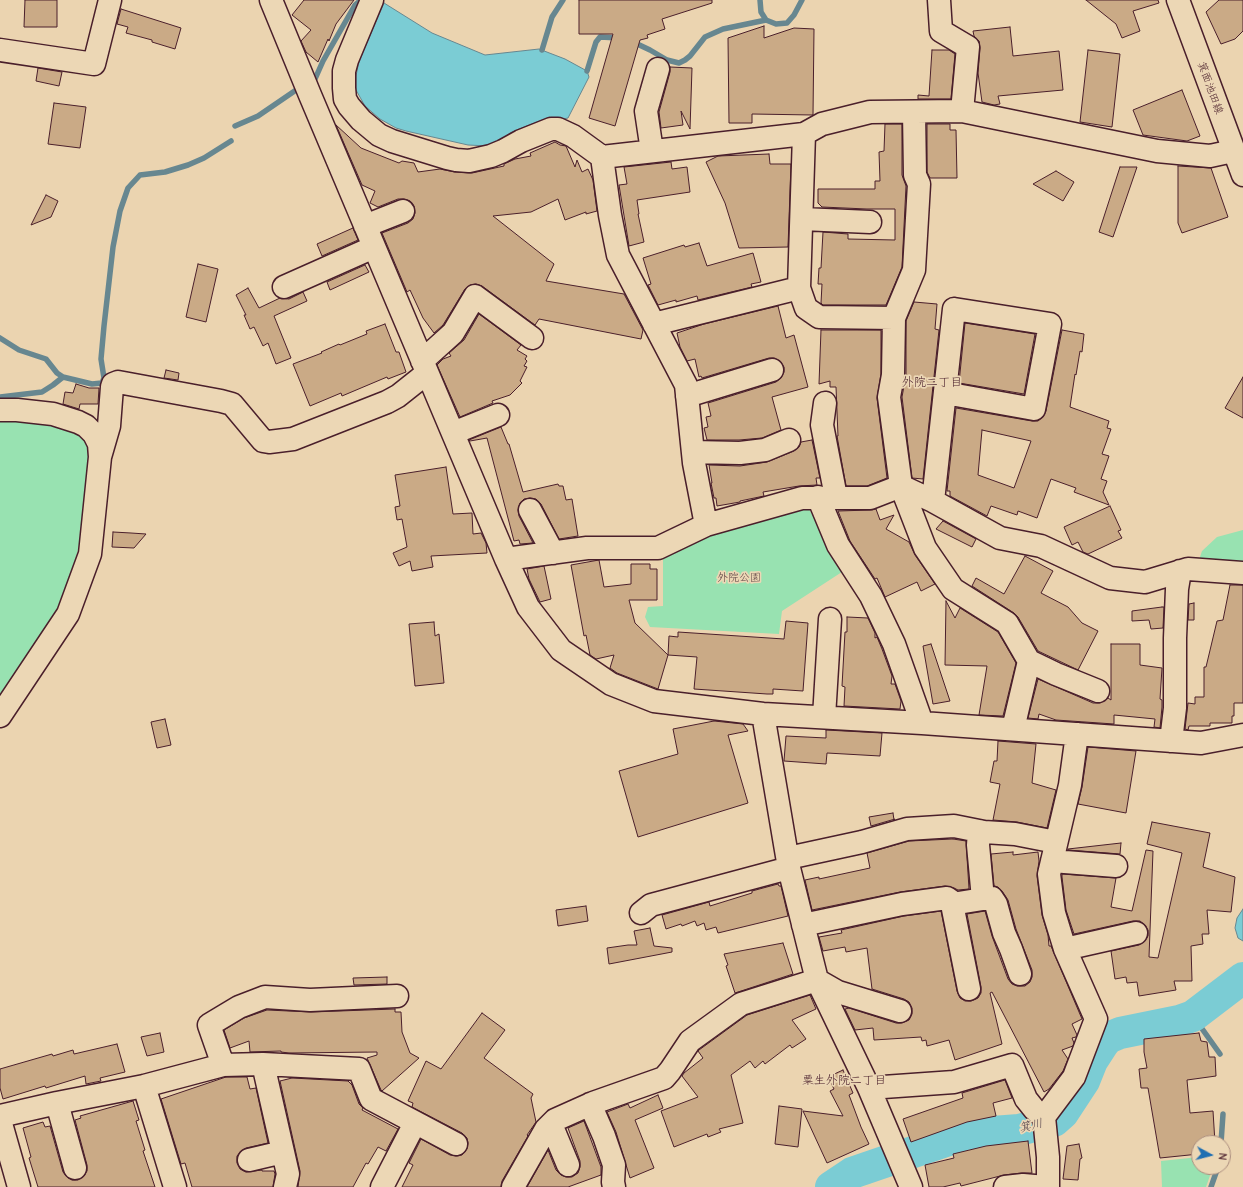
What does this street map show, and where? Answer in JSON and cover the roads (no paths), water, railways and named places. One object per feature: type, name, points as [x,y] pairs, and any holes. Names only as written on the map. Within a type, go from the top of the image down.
[{"type":"street","points":[[0,50],[94,64],[110,0]]},
{"type":"street","points":[[271,0],[506,558],[528,607],[561,650],[611,684],[654,701],[763,714],[1013,729],[1201,744],[1243,735]]},
{"type":"street","points":[[372,0],[347,60],[344,71],[344,88],[346,99],[361,120],[379,135],[392,141],[447,158],[469,161],[480,159],[503,151],[551,129],[558,129],[573,136],[602,157],[804,134],[822,124],[870,112],[962,111],[1157,151],[1210,156],[1233,151]]},
{"type":"street","points":[[939,0],[941,31],[968,47],[962,111]]},
{"type":"street","name":"箕面池田線","points":[[1178,0],[1243,175]]},
{"type":"street","points":[[652,151],[646,111],[658,69]]},
{"type":"street","points":[[914,112],[915,175],[919,184],[914,270],[894,318],[893,375],[889,397],[901,486],[925,548],[953,589],[1007,623],[1029,661],[1098,691]]},
{"type":"street","points":[[804,134],[799,288],[806,308],[819,318],[894,318]]},
{"type":"street","points":[[602,157],[610,215],[618,255],[686,385],[693,452],[706,525]]},
{"type":"street","points":[[365,226],[403,211]]},
{"type":"street","points":[[802,219],[870,222]]},
{"type":"street","points":[[284,287],[374,247]]},
{"type":"street","points":[[654,324],[799,288]]},
{"type":"street","points":[[0,716],[68,614],[90,554],[100,457],[108,426],[113,384],[118,382],[232,404],[263,441],[269,442],[294,439],[382,404],[398,396],[452,333],[475,296],[532,338]]},
{"type":"street","points":[[933,501],[944,393],[954,309],[1050,324],[1034,409],[944,393]]},
{"type":"street","points":[[687,396],[772,370]]},
{"type":"street","points":[[825,403],[822,425],[827,497],[838,545],[871,596],[894,644],[922,723]]},
{"type":"street","points":[[0,410],[22,410],[53,414],[78,422],[86,426],[94,434],[99,444],[100,457]]},
{"type":"street","points":[[453,433],[498,415]]},
{"type":"street","points":[[693,452],[740,453],[765,450],[789,440]]},
{"type":"street","points":[[506,558],[587,548],[658,548],[706,525],[802,498],[870,498],[901,486],[933,501],[1000,538],[1041,546],[1110,578],[1145,582],[1188,569],[1243,573]]},
{"type":"street","points":[[530,510],[553,553]]},
{"type":"street","points":[[1171,741],[1176,708],[1175,638],[1177,589],[1180,571]]},
{"type":"street","points":[[824,717],[830,619]]},
{"type":"street","points":[[1013,729],[1029,661]]},
{"type":"street","points":[[763,714],[789,863],[817,980],[869,1088],[911,1187]]},
{"type":"street","points":[[1045,1124],[1081,1080],[1096,1019],[1065,949],[1054,913],[1049,874],[1070,784],[1077,734]]},
{"type":"street","points":[[641,913],[650,905],[907,829],[954,826],[979,831],[1015,834],[1054,852],[1116,866]]},
{"type":"street","points":[[979,831],[978,852],[983,899]]},
{"type":"street","points":[[803,925],[902,904],[947,898],[957,905]]},
{"type":"street","points":[[968,990],[953,909],[958,903],[992,898],[996,904],[1004,933],[1020,974]]},
{"type":"street","points":[[1065,949],[1136,933]]},
{"type":"street","points":[[514,1187],[546,1128],[555,1120],[590,1104],[664,1078],[690,1041],[741,1004],[817,980],[838,992],[900,1011]]},
{"type":"street","points":[[223,1065],[209,1025],[239,1008],[265,996],[310,1000],[397,996]]},
{"type":"street","points":[[263,1064],[288,1174],[284,1187]]},
{"type":"street","points":[[0,1116],[144,1086],[223,1065],[263,1064],[359,1069],[371,1099],[456,1144]]},
{"type":"street","points":[[869,1088],[954,1082],[1012,1065],[1026,1099],[1045,1124],[1047,1187],[1023,1185],[1005,1187]]},
{"type":"street","points":[[144,1086],[175,1187]]},
{"type":"street","points":[[57,1103],[75,1168]]},
{"type":"street","points":[[590,1104],[604,1136],[614,1165],[614,1187]]},
{"type":"street","points":[[0,1120],[19,1187]]},
{"type":"street","points":[[382,1187],[415,1122]]},
{"type":"street","points":[[551,1124],[568,1164]]},
{"type":"street","points":[[249,1160],[283,1152]]},
{"type":"water","points":[[384,3],[432,33],[485,55],[539,49],[565,59],[587,71],[589,77],[568,118],[553,121],[550,117],[510,133],[498,143],[488,146],[468,145],[396,128],[380,119],[365,106],[356,90],[356,76],[359,61]]},
{"type":"water","points":[[1243,909],[1243,941],[1238,938],[1235,928],[1237,918]]},
{"type":"waterway","points":[[312,81],[315,79],[323,61],[355,5],[361,0]]},
{"type":"waterway","points":[[542,50],[552,17],[563,0]]},
{"type":"waterway","points":[[760,0],[761,12],[766,20]]},
{"type":"waterway","points":[[633,42],[667,60],[679,63],[690,56],[705,37],[723,29],[766,20],[776,24],[787,23],[794,15],[802,0]]},
{"type":"waterway","points":[[587,71],[596,42],[600,37],[619,38]]},
{"type":"waterway","points":[[235,126],[258,116],[299,88]]},
{"type":"waterway","points":[[0,397],[42,392],[63,377],[92,384],[102,383],[104,378],[101,359],[113,247],[120,211],[128,188],[140,175],[165,172],[188,165],[204,158],[231,141]]},
{"type":"waterway","points":[[0,338],[19,350],[46,359],[57,373],[63,377]]},
{"type":"waterway","name":"箕川","points":[[831,1187],[852,1173],[966,1134],[1019,1130],[1054,1121],[1063,1113],[1084,1081],[1092,1061],[1108,1038],[1120,1033],[1179,1021],[1193,1016],[1243,978]]},
{"type":"waterway","points":[[1193,1016],[1220,1054]]},
{"type":"waterway","points":[[1222,1135],[1223,1114]]},
{"type":"waterway","points":[[1211,1187],[1215,1175]]},
{"type":"district","name":"外院二丁目","points":[[932,383]]},
{"type":"district","name":"粟生外院二丁目","points":[[844,1081]]},
{"type":"park label","name":"外院公園","points":[[739,578]]}]
